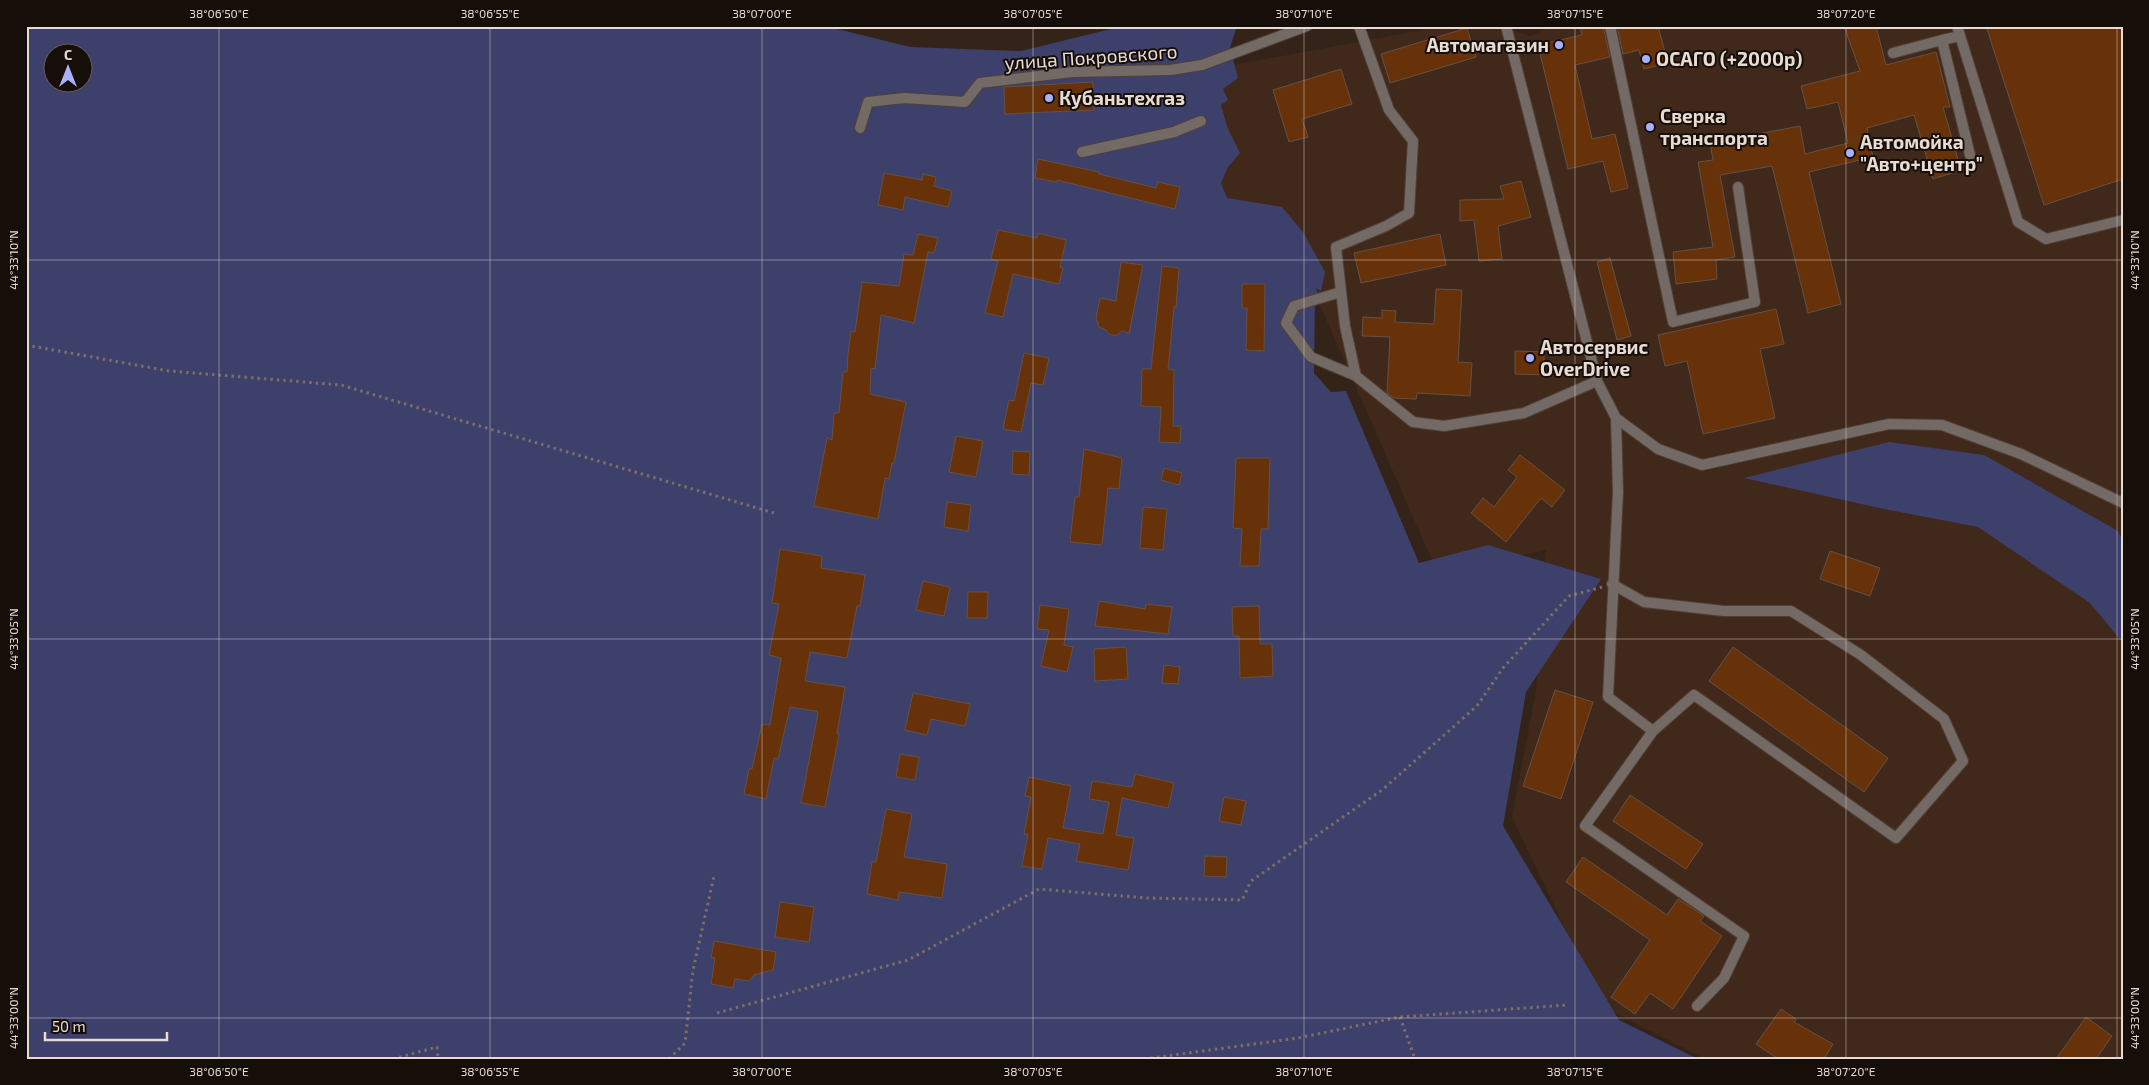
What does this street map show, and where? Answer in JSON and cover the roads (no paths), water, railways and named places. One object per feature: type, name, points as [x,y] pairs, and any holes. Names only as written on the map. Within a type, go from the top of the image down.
[{"type":"street","name":"улица Покровского","points":[[860,128],[868,102],[904,98],[965,102],[980,83],[1072,72],[1170,70],[1202,65],[1306,26]]},
{"type":"street","points":[[1356,376],[1345,326],[1336,247],[1386,226],[1409,213],[1413,141],[1389,110],[1359,26]]},
{"type":"street","points":[[1506,26],[1597,381],[1616,418],[1618,492],[1612,584],[1608,697],[1653,731]]},
{"type":"street","points":[[1610,26],[1673,322],[1754,302],[1738,187]]},
{"type":"street","points":[[1893,53],[1942,40],[1959,31],[2018,222],[2046,239],[2123,220]]},
{"type":"street","points":[[1942,40],[1970,154]]},
{"type":"street","points":[[1082,152],[1174,132],[1201,121]]},
{"type":"street","points":[[1341,292],[1294,306],[1286,324],[1312,356],[1356,376],[1413,422],[1444,426],[1524,413],[1597,381]]},
{"type":"street","points":[[1616,418],[1658,449],[1702,465],[1889,424],[1942,425],[2021,454],[2123,503]]},
{"type":"street","points":[[1612,584],[1644,602],[1724,611],[1791,611],[1861,655],[1944,719],[1963,761],[1896,838],[1694,695],[1653,731],[1585,826],[1744,936],[1724,978],[1697,1006]]},
{"type":"place","name":"Автомагазин","points":[[1559,45]]},
{"type":"place","name":"ОСАГО (+2000р)","points":[[1646,59]]},
{"type":"place","name":"Кубаньтехгаз","points":[[1049,98]]},
{"type":"place","name":"Сверка транспорта","points":[[1650,127]]},
{"type":"place","name":"Автомойка \"Авто+центр\"","points":[[1850,153]]},
{"type":"place","name":"Автосервис OverDrive","points":[[1530,358]]}]
